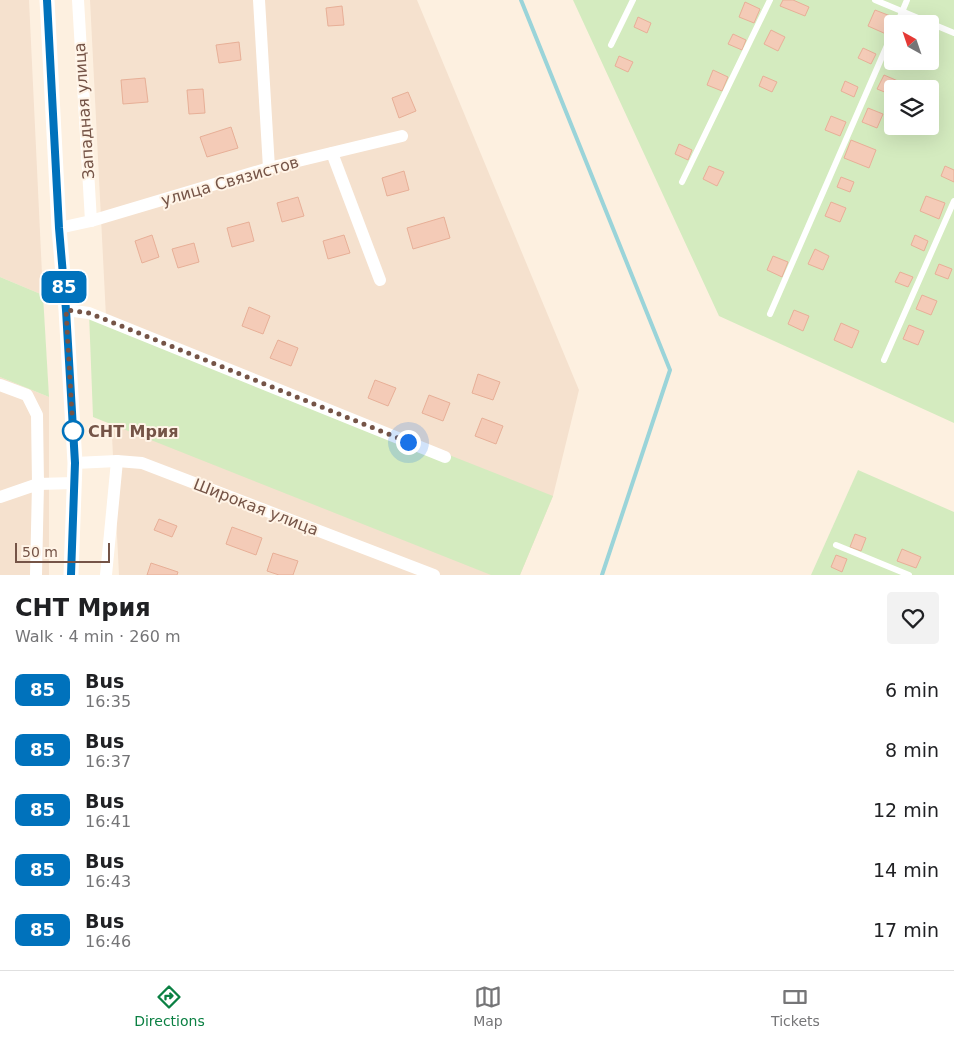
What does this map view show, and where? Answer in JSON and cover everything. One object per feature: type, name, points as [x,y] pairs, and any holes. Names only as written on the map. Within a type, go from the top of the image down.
[{"type":"street","points":[[47,0],[59,228],[75,463],[71,575]]},
{"type":"street","name":"Западная улица","points":[[78,0],[91,221]]},
{"type":"street","points":[[259,0],[269,168]]},
{"type":"street","name":"улица Связистов","points":[[59,228],[91,221],[269,168],[402,136]]},
{"type":"street","points":[[332,153],[380,280]]},
{"type":"street","points":[[66,310],[89,313],[445,457]]},
{"type":"street","points":[[0,385],[26,395],[37,415],[36,575]]},
{"type":"street","points":[[106,575],[117,461]]},
{"type":"street","name":"Широкая улица","points":[[75,463],[117,461],[142,463],[434,575]]},
{"type":"street","points":[[0,497],[38,484],[74,483]]},
{"type":"lane","points":[[611,45],[633,0]]},
{"type":"lane","points":[[682,182],[770,0]]},
{"type":"lane","points":[[875,0],[954,33]]},
{"type":"lane","points":[[901,15],[907,0]]},
{"type":"lane","points":[[770,314],[884,52]]},
{"type":"lane","points":[[884,360],[954,201]]},
{"type":"lane","points":[[836,545],[908,575]]},
{"type":"shaded area","points":[[0,0],[29,0],[43,295],[0,277]]},
{"type":"shaded area","points":[[90,0],[417,0],[579,390],[553,496],[520,575],[119,575]]},
{"type":"shaded area","points":[[0,377],[49,397],[49,575],[0,575]]},
{"type":"green space","points":[[573,0],[954,0],[954,423],[719,316]]},
{"type":"green space","points":[[0,277],[43,295],[49,397],[0,377]]},
{"type":"green space","points":[[89,313],[553,496],[520,575],[491,575],[93,417]]},
{"type":"green space","points":[[858,470],[954,512],[954,575],[811,575]]},
{"type":"building","points":[[783,0],[793,0],[809,7],[805,16],[780,6]]},
{"type":"building","points":[[745,2],[760,9],[754,23],[739,17]]},
{"type":"building","points":[[342,6],[344,25],[328,26],[326,8]]},
{"type":"building","points":[[875,10],[888,15],[884,15],[884,33],[868,26]]},
{"type":"building","points":[[638,17],[651,23],[647,33],[634,27]]},
{"type":"building","points":[[771,30],[785,37],[778,51],[764,44]]},
{"type":"building","points":[[733,34],[746,40],[742,50],[728,44]]},
{"type":"building","points":[[239,42],[241,60],[219,63],[216,45]]},
{"type":"building","points":[[863,48],[876,54],[871,64],[858,58]]},
{"type":"building","points":[[619,56],[633,62],[628,72],[615,66]]},
{"type":"building","points":[[713,70],[728,77],[722,91],[707,85]]},
{"type":"building","points":[[884,75],[896,80],[884,80],[884,92],[877,89]]},
{"type":"building","points":[[763,76],[777,82],[772,92],[759,86]]},
{"type":"building","points":[[145,78],[148,102],[123,104],[121,80]]},
{"type":"building","points":[[845,81],[858,87],[854,97],[841,91]]},
{"type":"building","points":[[203,89],[205,113],[189,114],[187,90]]},
{"type":"building","points":[[408,92],[416,111],[399,118],[392,98]]},
{"type":"building","points":[[868,108],[883,114],[877,128],[862,122]]},
{"type":"building","points":[[831,116],[846,122],[840,136],[825,130]]},
{"type":"building","points":[[231,127],[238,148],[207,157],[200,137]]},
{"type":"building","points":[[851,140],[876,150],[869,168],[844,158]]},
{"type":"building","points":[[679,144],[692,150],[688,160],[675,154]]},
{"type":"building","points":[[709,166],[724,172],[717,186],[703,179]]},
{"type":"building","points":[[945,166],[954,170],[954,182],[941,176]]},
{"type":"building","points":[[404,171],[409,190],[387,196],[382,178]]},
{"type":"building","points":[[841,177],[854,182],[850,192],[837,187]]},
{"type":"building","points":[[926,196],[945,203],[939,219],[920,211]]},
{"type":"building","points":[[298,197],[304,216],[282,222],[277,203]]},
{"type":"building","points":[[831,202],[846,208],[840,222],[825,216]]},
{"type":"building","points":[[444,217],[450,238],[413,249],[407,228]]},
{"type":"building","points":[[249,222],[254,241],[232,247],[227,228]]},
{"type":"building","points":[[152,235],[159,257],[142,263],[135,241]]},
{"type":"building","points":[[344,235],[350,253],[328,259],[323,241]]},
{"type":"building","points":[[915,235],[928,241],[924,251],[911,245]]},
{"type":"building","points":[[194,243],[199,262],[178,268],[172,249]]},
{"type":"building","points":[[815,249],[829,256],[823,270],[808,264]]},
{"type":"building","points":[[773,256],[788,262],[782,277],[767,270]]},
{"type":"building","points":[[939,264],[952,269],[948,279],[935,274]]},
{"type":"building","points":[[900,272],[913,277],[908,287],[895,282]]},
{"type":"building","points":[[922,295],[937,301],[931,315],[916,309]]},
{"type":"building","points":[[249,307],[270,316],[263,334],[242,326]]},
{"type":"building","points":[[794,310],[809,316],[803,331],[788,324]]},
{"type":"building","points":[[841,323],[859,331],[852,348],[834,340]]},
{"type":"building","points":[[909,325],[924,331],[918,345],[903,339]]},
{"type":"building","points":[[278,340],[298,348],[291,366],[270,358]]},
{"type":"building","points":[[478,374],[500,382],[493,400],[472,393]]},
{"type":"building","points":[[375,380],[396,388],[388,406],[368,398]]},
{"type":"building","points":[[429,395],[450,403],[443,421],[422,413]]},
{"type":"building","points":[[482,418],[503,426],[496,444],[475,436]]},
{"type":"building","points":[[159,519],[177,526],[172,537],[154,530]]},
{"type":"building","points":[[232,527],[262,538],[256,555],[226,544]]},
{"type":"building","points":[[855,534],[866,538],[861,551],[850,547]]},
{"type":"building","points":[[902,549],[921,557],[916,568],[897,561]]},
{"type":"building","points":[[273,553],[298,561],[293,575],[279,575],[267,571]]},
{"type":"building","points":[[836,555],[847,559],[842,572],[831,567]]},
{"type":"building","points":[[151,563],[178,572],[177,575],[147,575]]},
{"type":"waterway","points":[[521,0],[670,370],[602,575]]},
{"type":"bus line","name":"85","points":[[47,0],[59,228],[75,463],[71,575]]},
{"type":"place","name":"СНТ Мрия","points":[[73,431]]},
{"type":"route","points":[[73,431],[66,310],[89,313],[408,442]]}]
